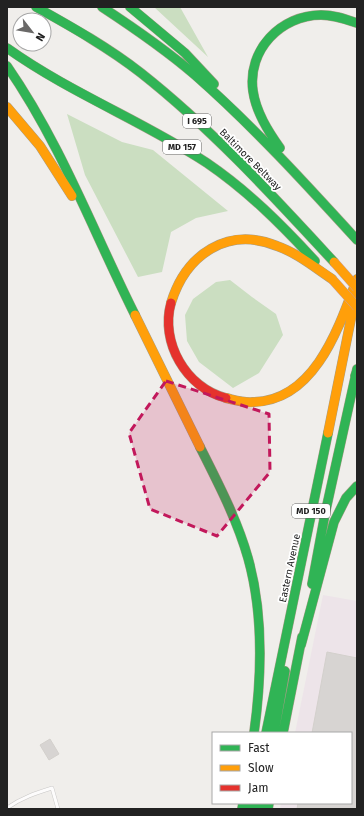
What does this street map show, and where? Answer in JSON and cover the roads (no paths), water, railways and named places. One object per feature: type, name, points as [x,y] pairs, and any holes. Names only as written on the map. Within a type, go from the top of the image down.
[{"type":"main road","name":"Baltimore Beltway","points":[[36,7],[64,22],[108,50],[174,100],[238,160],[334,262],[357,289]]},
{"type":"main road","points":[[102,7],[161,47],[195,75],[243,119],[299,176],[357,240]]},
{"type":"main road","points":[[130,7],[201,68],[243,119]]},
{"type":"main road","points":[[299,176],[260,116],[252,91],[253,69],[256,59],[261,47],[270,35],[286,21],[297,16],[309,13],[331,13],[357,23]]},
{"type":"main road","name":"MD 157","points":[[7,48],[54,79],[188,151],[231,180],[268,211],[357,306]]},
{"type":"main road","points":[[7,66],[33,104],[57,148],[116,275],[219,484],[243,542],[252,575],[261,649],[259,688],[254,732]]},
{"type":"main road","points":[[7,107],[40,146],[66,185],[116,275]]},
{"type":"main road","points":[[341,221],[357,235]]},
{"type":"main road","points":[[332,279],[300,256],[273,243],[243,239],[216,246],[203,253],[194,261],[178,283],[172,296],[168,323],[174,351],[184,368],[196,382],[220,397],[246,403],[260,402],[284,395],[302,383],[312,374],[321,362],[338,328],[357,279]]},
{"type":"main road","name":"Eastern Avenue","points":[[266,732],[357,289]]},
{"type":"main road","name":"MD 150","points":[[283,732],[325,514],[356,371]]},
{"type":"main road","points":[[301,645],[334,522],[347,496],[357,486]]},
{"type":"main road","points":[[274,732],[288,658],[287,631]]},
{"type":"lane","points":[[7,808],[15,802],[52,788],[58,809]]}]
